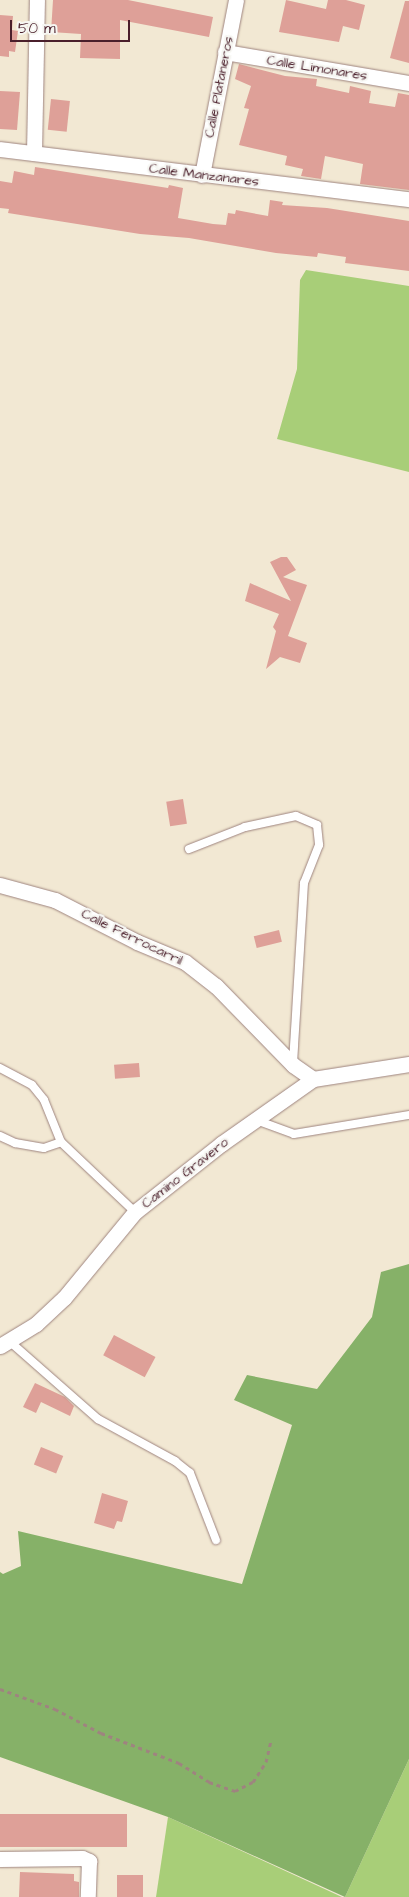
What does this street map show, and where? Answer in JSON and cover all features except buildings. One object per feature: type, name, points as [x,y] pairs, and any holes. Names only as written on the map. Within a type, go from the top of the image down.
[{"type":"street","points":[[34,154],[37,0]]},
{"type":"street","name":"Calle Plataneros","points":[[202,174],[236,0]]},
{"type":"street","name":"Calle Limonares","points":[[225,52],[409,83]]},
{"type":"street","name":"Calle Manzanares","points":[[0,149],[409,199]]},
{"type":"street","name":"Calle Ferrocarril","points":[[0,886],[55,900],[137,942],[185,962],[216,986],[293,1065],[313,1079]]},
{"type":"street","name":"Camino Gravero","points":[[4,1343],[36,1324],[64,1298],[135,1212],[313,1079],[409,1064]]},
{"type":"street","points":[[0,1859],[82,1858],[89,1862],[88,1897]]},
{"type":"lane","points":[[189,849],[245,827],[296,816],[317,825],[319,844],[304,882],[293,1065]]},
{"type":"lane","points":[[0,1068],[32,1085],[44,1100],[61,1142],[135,1212]]},
{"type":"lane","points":[[256,1120],[294,1134],[409,1115]]},
{"type":"lane","points":[[0,1136],[15,1143],[44,1148],[61,1142]]},
{"type":"lane","points":[[4,1343],[98,1419],[175,1461],[190,1473],[216,1540]]},
{"type":"path","points":[[0,1689],[55,1709],[100,1733],[179,1763],[209,1782],[235,1791],[254,1782],[266,1762],[272,1741]]},
{"type":"green space","points":[[306,270],[409,286],[409,472],[277,439],[297,369],[300,280]]},
{"type":"green space","points":[[409,1264],[409,1759],[345,1897],[168,1817],[0,1757],[0,1572],[3,1574],[21,1566],[18,1531],[242,1584],[292,1425],[234,1400],[247,1375],[317,1389],[372,1317],[381,1272]]},
{"type":"green space","points":[[409,1759],[409,1897],[345,1897]]},
{"type":"green space","points":[[168,1817],[342,1897],[156,1897]]}]
